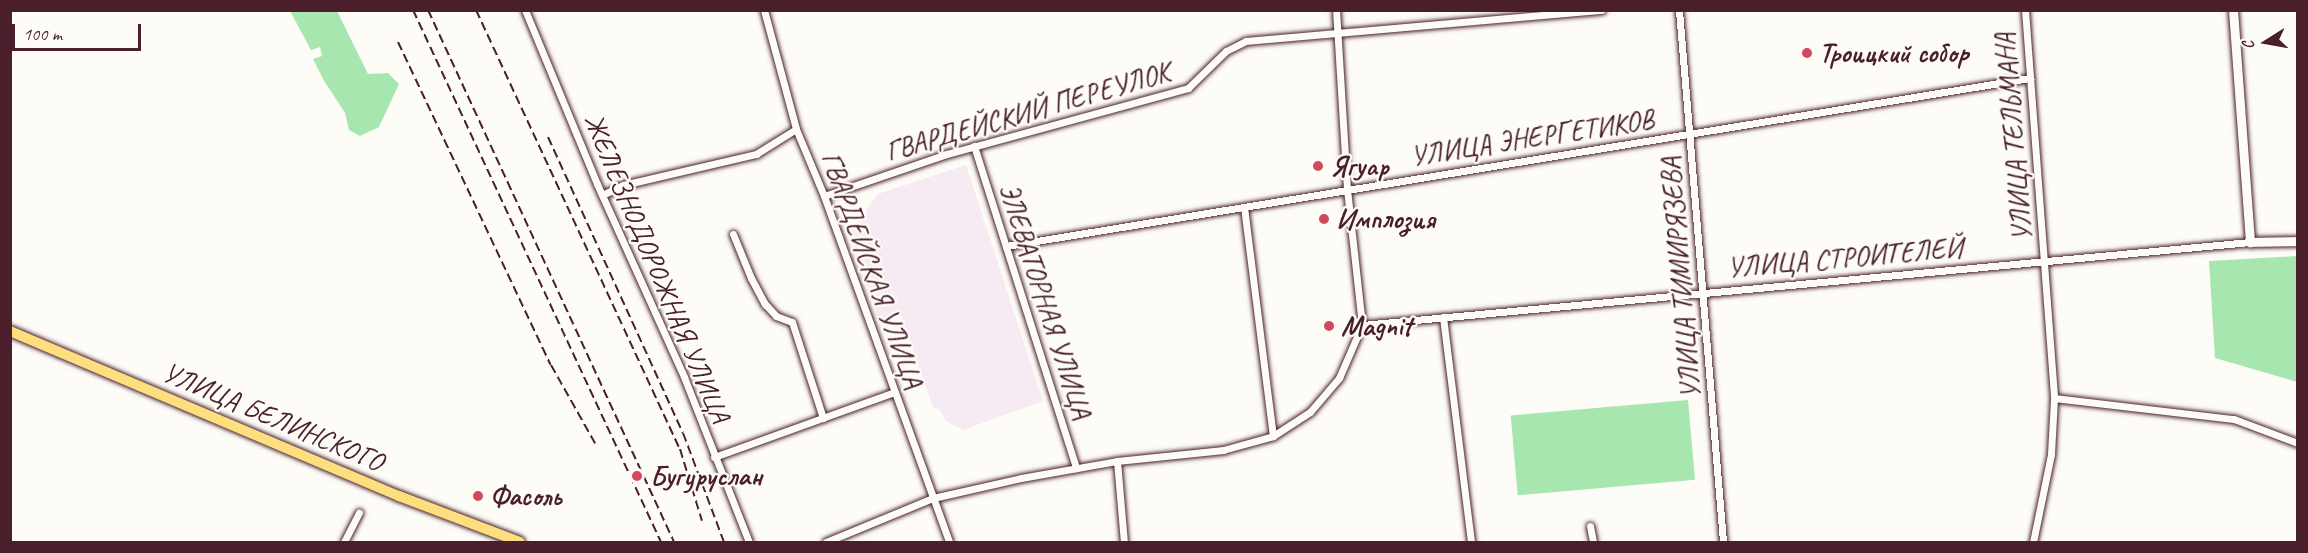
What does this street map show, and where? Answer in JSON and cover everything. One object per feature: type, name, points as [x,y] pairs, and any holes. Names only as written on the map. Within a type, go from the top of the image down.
[{"type":"main road","points":[[2233,10],[2250,242],[2298,241]]},
{"type":"main road","name":"УЛИЦА БЕЛИНСКОГО","points":[[10,331],[399,496],[520,543]]},
{"type":"street","points":[[526,12],[536,10]]},
{"type":"street","name":"ГВАРДЕЙСКАЯ УЛИЦА","points":[[764,10],[796,129],[824,196],[949,543]]},
{"type":"street","points":[[826,543],[933,498],[1117,461],[1223,450],[1273,436],[1310,412],[1339,378],[1362,325],[1347,189],[1336,10]]},
{"type":"street","name":"ГВАРДЕЙСКИЙ ПЕРЕУЛОК","points":[[824,196],[974,146],[1188,88],[1226,51],[1246,41],[1338,31],[1602,10]]},
{"type":"street","name":"УЛИЦА ТИМИРЯЗЕВА","points":[[1679,10],[1723,543]]},
{"type":"street","name":"УЛИЦА ТЕЛЬМАНА","points":[[2025,10],[2054,398]]},
{"type":"street","name":"ЖЕЛЕЗНОДОРОЖНАЯ УЛИЦА","points":[[526,12],[602,195],[684,376],[749,543]]},
{"type":"street","name":"УЛИЦА ЭНЕРГЕТИКОВ","points":[[1005,246],[2030,78]]},
{"type":"street","points":[[602,195],[623,185],[756,154],[796,129]]},
{"type":"street","name":"ЭЛЕВАТОРНАЯ УЛИЦА","points":[[974,146],[1076,468]]},
{"type":"street","points":[[1244,207],[1273,436]]},
{"type":"street","points":[[734,234],[751,278],[765,304],[776,316],[792,322],[823,418]]},
{"type":"street","name":"УЛИЦА СТРОИТЕЛЕЙ","points":[[1362,325],[2250,242]]},
{"type":"street","points":[[1443,317],[1471,543]]},
{"type":"street","points":[[714,457],[895,392]]},
{"type":"street","points":[[2033,543],[2051,454],[2054,398],[2234,419],[2298,442]]},
{"type":"street","points":[[1117,461],[1124,543]]},
{"type":"street","points":[[344,543],[359,513]]},
{"type":"street","points":[[1590,526],[1593,543]]},
{"type":"shaded area","points":[[966,165],[1043,401],[963,430],[946,421],[940,410],[933,407],[900,313],[880,322],[850,233],[878,194]]},
{"type":"green space","points":[[290,11],[337,11],[368,74],[388,73],[399,84],[379,127],[360,136],[349,130],[345,113],[313,59],[322,56],[320,47],[311,50]]},
{"type":"green space","points":[[2297,256],[2297,382],[2215,358],[2209,261]]},
{"type":"green space","points":[[1688,400],[1695,480],[1518,495],[1511,416]]},
{"type":"railway","points":[[413,10],[661,542]]},
{"type":"railway","points":[[428,10],[674,542]]},
{"type":"railway","points":[[476,10],[680,449],[702,521]]},
{"type":"railway","points":[[398,42],[551,365],[595,443]]},
{"type":"railway","points":[[548,137],[683,433],[724,542]]},
{"type":"place","name":"Троицкий собор","points":[[1807,53]]},
{"type":"place","name":"Ягуар","points":[[1318,166]]},
{"type":"place","name":"Имплозия","points":[[1324,219]]},
{"type":"place","name":"Magnit","points":[[1329,326]]},
{"type":"place","name":"Бугуруслан","points":[[637,476]]},
{"type":"place","name":"Фасоль","points":[[478,496]]}]
